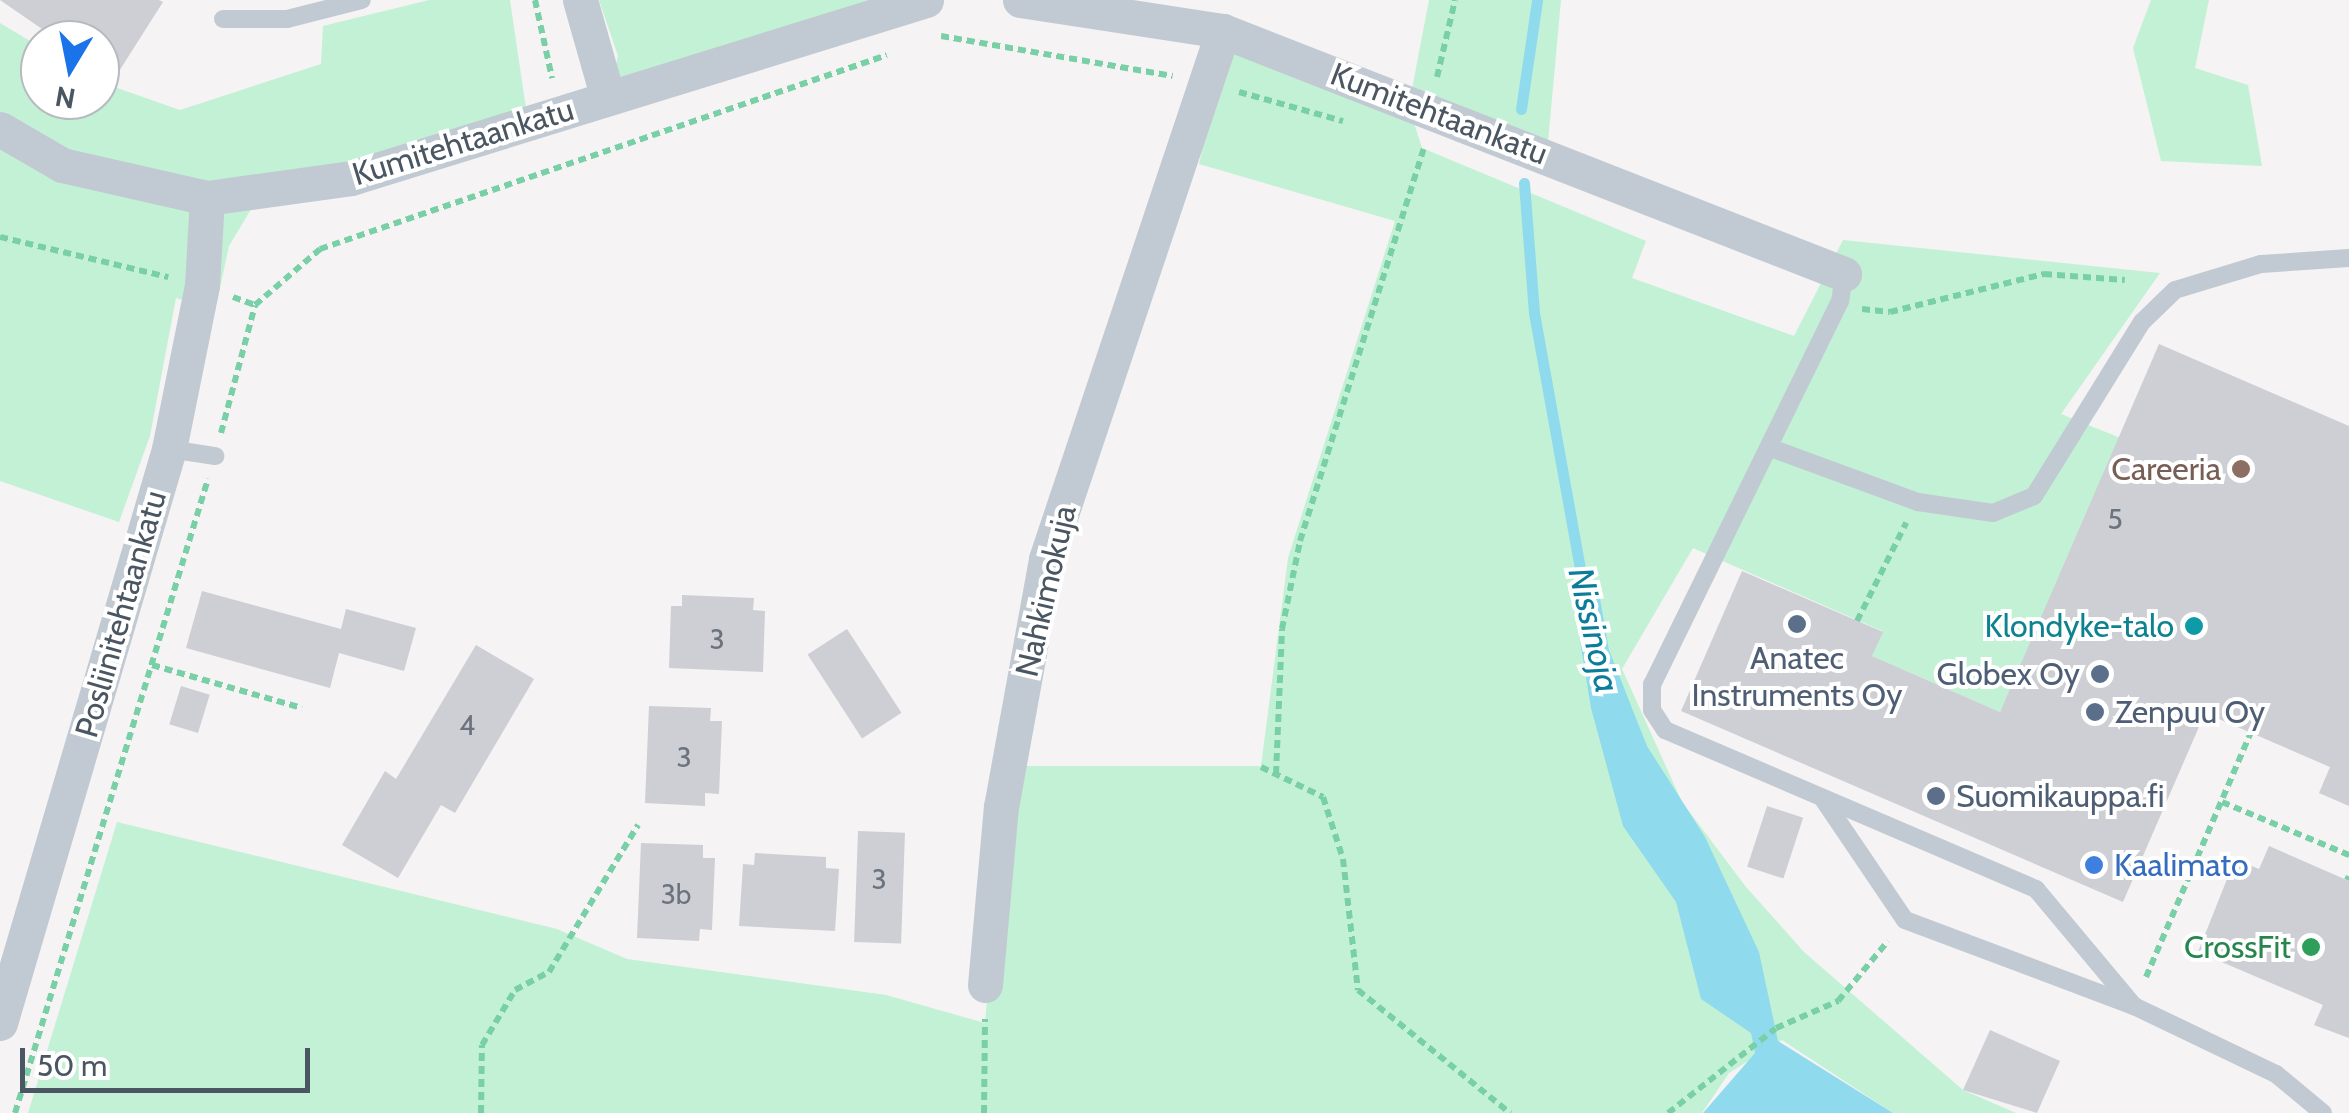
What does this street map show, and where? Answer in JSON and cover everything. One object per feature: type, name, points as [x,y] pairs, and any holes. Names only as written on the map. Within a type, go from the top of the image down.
[{"type":"street","points":[[580,0],[608,98]]},
{"type":"street","name":"Kumitehtaankatu","points":[[0,129],[62,165],[207,198],[351,178],[926,0]]},
{"type":"street","name":"Kumitehtaankatu","points":[[1020,0],[1223,31],[1420,130],[1844,274]]},
{"type":"street","name":"Nahkimokuja","points":[[985,985],[1001,807],[1046,559],[1223,31]]},
{"type":"street","name":"Posliinitehtaankatu","points":[[0,1023],[170,448],[202,286],[207,198]]},
{"type":"lane","points":[[223,19],[249,24],[362,0]]},
{"type":"lane","points":[[1771,448],[1918,502],[1993,514],[2034,496],[2142,322],[2175,290],[2261,264],[2349,258]]},
{"type":"lane","points":[[1844,274],[1771,448],[1652,684],[1652,710],[1665,730],[2036,889],[2134,1006]]},
{"type":"lane","points":[[170,448],[214,456]]},
{"type":"lane","points":[[1823,798],[1905,920],[2134,1006],[2276,1074],[2323,1113]]},
{"type":"path","points":[[1276,774],[1282,629],[1300,541],[1454,0]]},
{"type":"path","points":[[935,38],[952,32],[1204,83],[1351,123]]},
{"type":"path","points":[[15,1113],[152,665],[256,305],[320,249],[900,50]]},
{"type":"path","points":[[0,237],[202,286],[256,305]]},
{"type":"path","points":[[1877,314],[2044,274],[2125,280]]},
{"type":"path","points":[[1858,620],[1918,502]]},
{"type":"path","points":[[152,665],[302,708]]},
{"type":"path","points":[[2134,1006],[2251,732]]},
{"type":"path","points":[[1261,767],[1323,797],[1343,859],[1358,990],[1510,1113]]},
{"type":"path","points":[[2222,802],[2349,856]]},
{"type":"path","points":[[481,1113],[482,1045],[515,990],[549,972],[638,824]]},
{"type":"path","points":[[1668,1113],[1776,1028],[1838,1002],[1905,920]]},
{"type":"path","points":[[984,1113],[985,985]]},
{"type":"green space","points":[[429,0],[510,0],[528,122],[262,191],[229,246],[215,311],[176,298],[150,436],[119,522],[0,481],[0,23],[20,35],[20,120],[120,120],[120,89],[180,110],[321,64],[323,26]]},
{"type":"green space","points":[[599,0],[926,0],[608,98],[618,56]]},
{"type":"green space","points":[[1429,0],[1561,0],[1548,142],[1412,89]]},
{"type":"green space","points":[[2151,0],[2209,0],[2195,68],[2248,85],[2262,166],[2161,161],[2133,48]]},
{"type":"green space","points":[[1226,46],[1414,123],[1422,148],[1646,241],[1632,278],[1794,336],[1843,240],[2160,273],[2061,414],[2123,439],[2000,712],[1872,656],[1882,631],[1693,548],[1622,669],[1682,802],[1746,887],[1804,952],[1963,1090],[2016,1113],[1893,1113],[1782,1040],[1729,1073],[1702,1113],[28,1113],[117,822],[557,929],[627,959],[886,995],[985,1023],[1008,766],[1261,766],[1288,558],[1395,221],[1199,164]]},
{"type":"water","points":[[1579,563],[1598,587],[1609,650],[1647,746],[1705,837],[1759,952],[1778,1041],[1893,1113],[1703,1113],[1755,1053],[1751,1033],[1701,999],[1676,902],[1623,826],[1591,708],[1571,586]]},
{"type":"building","points":[[0,0],[163,2],[120,70],[120,20],[29,20]]},
{"type":"building","name":"Klondyke-talo","points":[[2159,344],[2349,426],[2349,806],[2319,793],[2330,767],[2205,713],[2123,902],[1681,711],[1742,571],[1883,632],[1872,656],[2000,712]]},
{"type":"building","points":[[202,591],[341,629],[346,609],[416,628],[404,671],[339,653],[330,688],[186,648]]},
{"type":"building","points":[[682,595],[754,598],[753,610],[765,611],[763,672],[669,668],[671,606],[682,606]]},
{"type":"building","points":[[847,629],[901,713],[862,738],[808,655]]},
{"type":"building","points":[[476,645],[534,679],[455,813],[441,805],[398,878],[342,845],[385,771],[396,779]]},
{"type":"building","points":[[181,686],[210,695],[198,733],[169,724]]},
{"type":"building","points":[[649,706],[711,708],[710,721],[722,721],[719,794],[705,793],[705,806],[645,803]]},
{"type":"building","points":[[1767,806],[1803,818],[1783,879],[1747,867]]},
{"type":"building","points":[[858,831],[905,833],[901,944],[854,942]]},
{"type":"building","points":[[641,843],[703,845],[703,858],[715,858],[712,930],[700,929],[699,941],[637,938]]},
{"type":"building","points":[[2269,846],[2349,881],[2349,1038],[2314,1025],[2323,1005],[2198,952],[2235,859],[2259,869]]},
{"type":"building","points":[[755,853],[826,857],[826,868],[839,869],[835,931],[739,926],[743,864],[754,865]]},
{"type":"building","points":[[1990,1030],[2060,1061],[2037,1113],[1963,1090]]},
{"type":"waterway","name":"Nissinoja","points":[[1521,109],[1537,0]]},
{"type":"waterway","name":"Nissinoja","points":[[1524,183],[1534,313],[1581,575]]},
{"type":"place","name":"Careeria","points":[[2241,469]]},
{"type":"place","name":"Anatec Instruments Oy","points":[[1797,624]]},
{"type":"place","name":"Klondyke-talo","points":[[2194,626]]},
{"type":"place","name":"Globex Oy","points":[[2100,674]]},
{"type":"place","name":"Zenpuu Oy","points":[[2095,712]]},
{"type":"place","name":"Suomikauppa.fi","points":[[1936,796]]},
{"type":"place","name":"Kaalimato","points":[[2094,865]]},
{"type":"place","name":"CrossFit","points":[[2311,947]]}]
